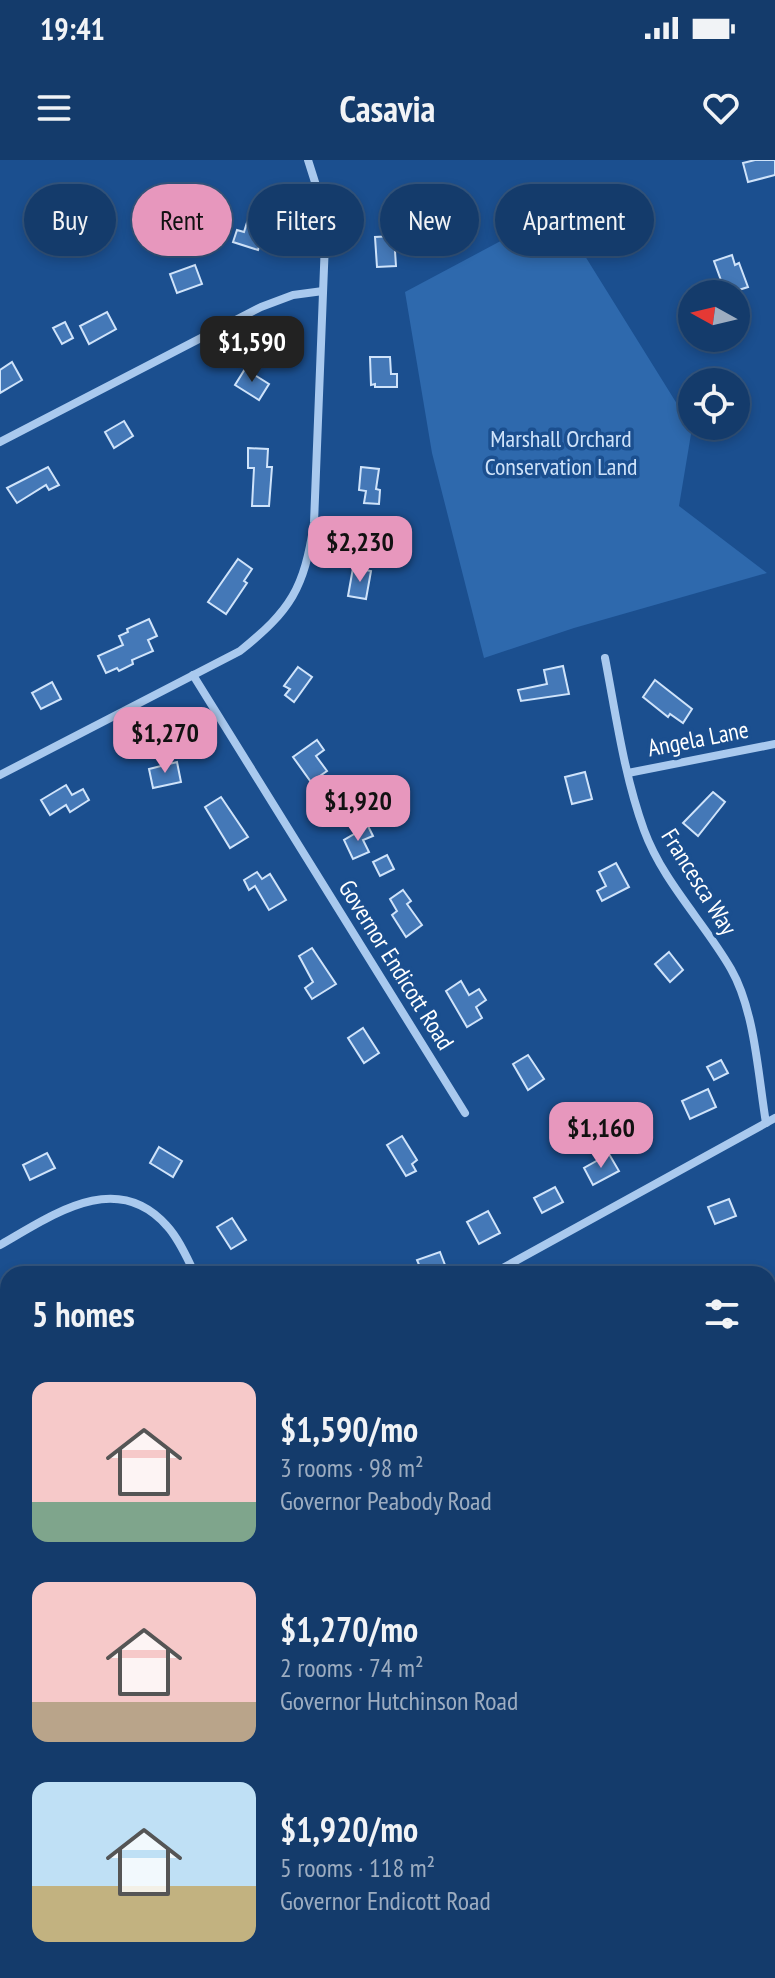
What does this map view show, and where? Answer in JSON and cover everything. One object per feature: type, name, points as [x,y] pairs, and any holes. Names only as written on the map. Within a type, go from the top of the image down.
[{"type":"street","points":[[0,775],[240,651],[270,627],[294,597],[308,563],[314,523],[323,291],[324,221],[308,160]]},
{"type":"street","points":[[0,442],[261,307],[293,295],[323,291]]},
{"type":"street","name":"Francesca Way","points":[[605,658],[628,773],[651,848],[739,984],[771,1120]]},
{"type":"street","name":"Governor Endicott Road","points":[[193,675],[465,1113]]},
{"type":"street","name":"Angela Lane","points":[[628,773],[775,744]]},
{"type":"street","points":[[506,1266],[771,1120]]},
{"type":"street","points":[[0,1245],[68,1207],[94,1198],[113,1199],[137,1203],[156,1214],[170,1228],[191,1266]]},
{"type":"green space","name":"Marshall Orchard Conservation Land","points":[[495,244],[495,256],[585,256],[678,405],[678,440],[690,440],[679,506],[767,573],[574,628],[484,658],[432,453],[405,292],[473,256],[479,256],[479,253]]},
{"type":"building","points":[[775,160],[775,175],[748,182],[743,163]]},
{"type":"building","points":[[248,219],[248,247],[233,242],[237,230],[244,232]]},
{"type":"building","points":[[375,237],[380,237],[380,256],[395,256],[396,266],[377,267]]},
{"type":"building","points":[[732,255],[745,280],[721,280],[714,261]]},
{"type":"building","points":[[195,265],[202,284],[177,293],[170,274]]},
{"type":"building","points":[[107,312],[116,329],[89,344],[80,326]]},
{"type":"building","points":[[65,322],[73,338],[62,344],[53,328]]},
{"type":"building","points":[[370,357],[390,357],[391,374],[397,374],[397,387],[371,385]]},
{"type":"building","points":[[12,362],[22,380],[0,393],[0,370]]},
{"type":"building","points":[[245,369],[269,384],[259,400],[235,385]]},
{"type":"building","points":[[124,421],[133,436],[114,448],[105,432]]},
{"type":"building","points":[[248,448],[268,449],[267,467],[272,467],[269,506],[252,506],[254,468],[248,468]]},
{"type":"building","points":[[48,467],[59,485],[49,490],[46,485],[17,503],[7,488]]},
{"type":"building","points":[[361,467],[379,469],[376,489],[380,490],[379,504],[364,503],[366,491],[359,490]]},
{"type":"building","points":[[238,559],[252,569],[244,581],[247,583],[226,614],[208,602]]},
{"type":"building","points":[[353,568],[371,571],[366,599],[348,596]]},
{"type":"building","points":[[149,619],[157,636],[148,640],[153,651],[132,660],[133,664],[119,671],[117,668],[106,673],[98,656],[123,645],[119,636]]},
{"type":"building","points":[[563,666],[569,694],[521,701],[518,690],[547,684],[544,670]]},
{"type":"building","points":[[298,667],[312,677],[294,702],[285,695],[290,689],[284,686]]},
{"type":"building","points":[[655,680],[692,709],[683,723],[670,714],[668,717],[643,697]]},
{"type":"building","points":[[52,682],[61,699],[41,709],[32,693]]},
{"type":"building","points":[[317,740],[324,750],[316,756],[327,771],[311,782],[293,757]]},
{"type":"building","points":[[177,762],[181,782],[153,788],[149,769]]},
{"type":"building","points":[[585,772],[592,799],[572,804],[565,777]]},
{"type":"building","points":[[66,785],[72,795],[83,789],[89,800],[70,812],[66,805],[50,815],[41,800]]},
{"type":"building","points":[[713,792],[725,802],[698,836],[683,823]]},
{"type":"building","points":[[221,797],[248,837],[230,848],[205,807]]},
{"type":"building","points":[[368,826],[373,836],[363,840],[369,852],[353,859],[344,840]]},
{"type":"building","points":[[387,855],[394,869],[380,876],[373,862]]},
{"type":"building","points":[[616,863],[629,887],[602,901],[597,891],[606,886],[599,872]]},
{"type":"building","points":[[257,872],[262,879],[270,874],[286,900],[269,910],[255,886],[249,890],[244,880]]},
{"type":"building","points":[[403,890],[411,901],[407,904],[422,925],[406,937],[392,915],[397,911],[390,899]]},
{"type":"building","points":[[312,948],[336,984],[312,999],[305,988],[313,982],[299,956]]},
{"type":"building","points":[[669,952],[683,970],[670,982],[655,964]]},
{"type":"building","points":[[461,981],[469,995],[479,989],[486,1000],[476,1007],[482,1018],[467,1027],[446,991]]},
{"type":"building","points":[[363,1028],[379,1053],[364,1063],[348,1038]]},
{"type":"building","points":[[528,1055],[544,1079],[528,1090],[513,1064]]},
{"type":"building","points":[[721,1060],[728,1073],[714,1080],[707,1067]]},
{"type":"building","points":[[708,1089],[716,1107],[690,1119],[682,1101]]},
{"type":"building","points":[[402,1136],[417,1160],[412,1164],[416,1171],[406,1176],[387,1145]]},
{"type":"building","points":[[159,1147],[182,1161],[173,1177],[150,1163]]},
{"type":"building","points":[[47,1153],[55,1168],[30,1180],[23,1165]]},
{"type":"building","points":[[609,1154],[619,1171],[593,1185],[584,1168]]},
{"type":"building","points":[[555,1187],[563,1202],[542,1213],[534,1198]]},
{"type":"building","points":[[729,1199],[736,1216],[715,1224],[708,1207]]},
{"type":"building","points":[[488,1211],[500,1233],[479,1244],[467,1222]]},
{"type":"building","points":[[232,1218],[246,1240],[231,1249],[217,1227]]},
{"type":"building","points":[[440,1252],[445,1265],[420,1266],[417,1260]]}]
